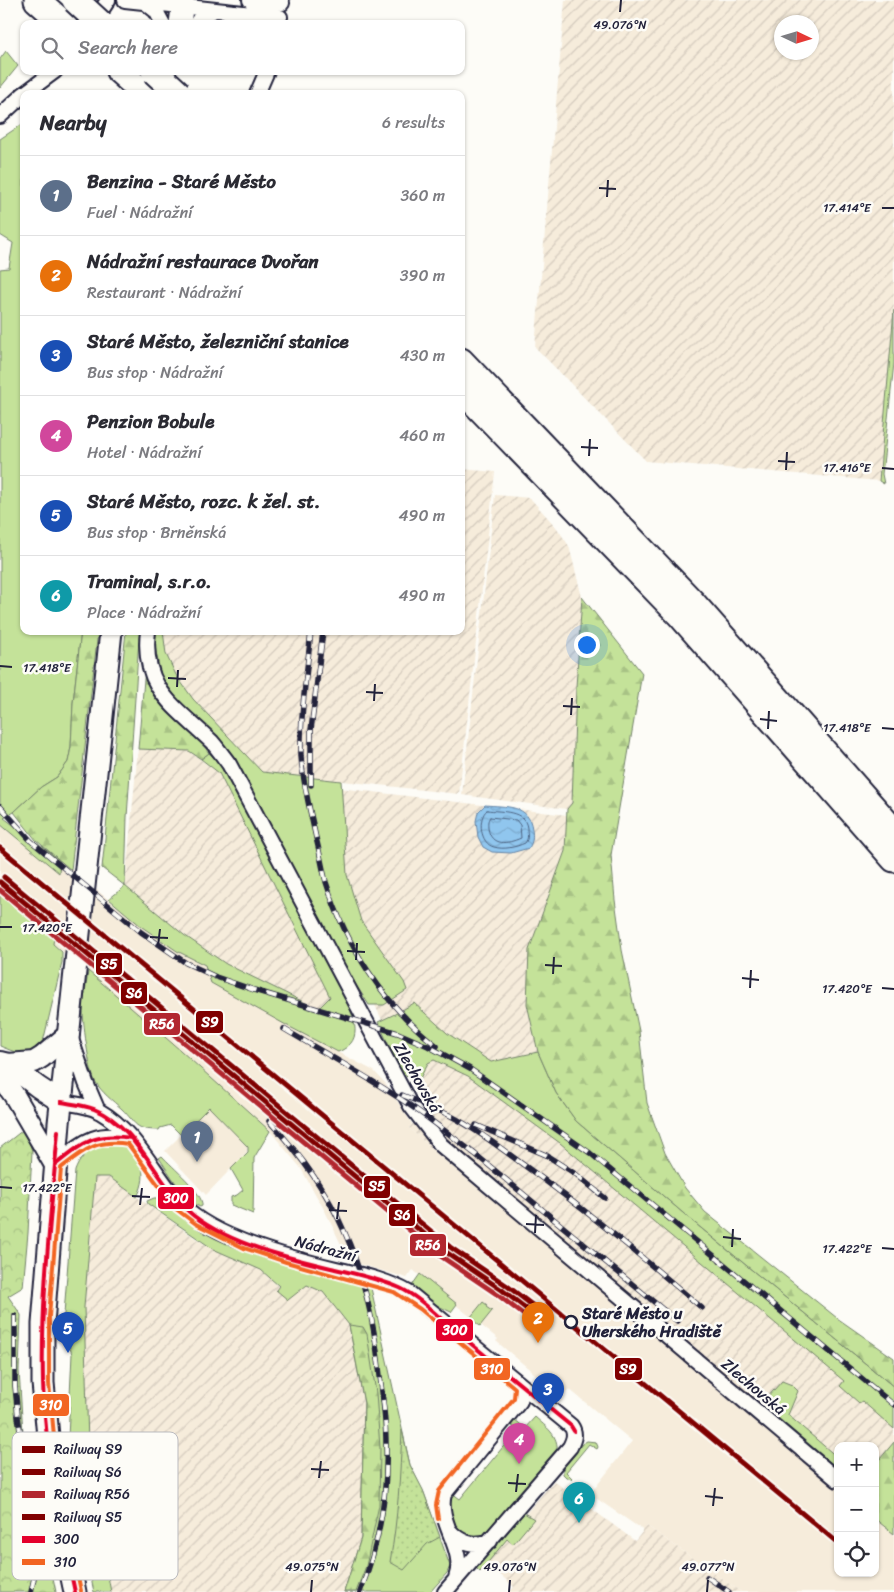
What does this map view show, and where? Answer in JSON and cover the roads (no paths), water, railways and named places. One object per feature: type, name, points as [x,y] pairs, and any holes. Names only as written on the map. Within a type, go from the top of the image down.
[{"type":"highway","points":[[75,0],[97,20]]},
{"type":"highway","points":[[124,75],[140,90]]},
{"type":"highway","points":[[158,75],[175,90]]},
{"type":"highway","points":[[465,365],[693,602],[894,832]]},
{"type":"highway","points":[[465,393],[680,615],[894,859]]},
{"type":"main road","points":[[173,90],[174,75]]},
{"type":"main road","points":[[48,1432],[43,1383],[43,1316],[61,1102],[111,635]]},
{"type":"main road","points":[[3,1067],[34,1062],[69,1034]]},
{"type":"main road","points":[[3,1067],[14,1095],[55,1165]]},
{"type":"main road","points":[[3,1067],[61,1102]]},
{"type":"main road","points":[[14,1095],[36,1104],[61,1102]]},
{"type":"street","points":[[96,20],[108,0]]},
{"type":"street","points":[[125,0],[182,10],[213,10],[273,20]]},
{"type":"street","points":[[250,0],[282,2],[279,20]]},
{"type":"street","points":[[146,3],[161,20]]},
{"type":"street","points":[[198,20],[213,10]]},
{"type":"street","points":[[29,90],[50,75]]},
{"type":"street","points":[[259,90],[265,75]]},
{"type":"street","points":[[0,116],[20,98]]},
{"type":"street","name":"Zlechovská","points":[[147,635],[146,645],[149,669],[159,690],[174,707],[213,743],[229,764],[401,1088],[427,1128],[441,1145],[834,1477]]},
{"type":"street","points":[[69,1034],[98,1111]]},
{"type":"street","name":"Nádražní","points":[[61,1102],[80,1105],[98,1111],[116,1124],[131,1138],[174,1197],[185,1209],[199,1219],[230,1235],[267,1250],[378,1280],[396,1286],[419,1300],[571,1426],[574,1431],[572,1443],[551,1470],[445,1592]]},
{"type":"street","points":[[55,1165],[92,1138],[108,1135],[131,1138]]},
{"type":"street","points":[[456,1579],[459,1569],[458,1558],[442,1508],[444,1494],[520,1401],[521,1385]]},
{"type":"street","points":[[449,1529],[459,1540],[464,1542],[477,1544],[490,1541]]},
{"type":"water","points":[[485,805],[515,808],[526,815],[530,821],[533,837],[529,848],[511,853],[492,852],[483,847],[478,837],[476,821],[478,812]]},
{"type":"railway","points":[[311,635],[303,709],[301,756],[303,777],[326,882],[344,929],[369,973],[400,1012],[437,1046]]},
{"type":"railway","points":[[311,785],[311,730],[323,635]]},
{"type":"railway","points":[[0,806],[31,841],[141,932],[186,963],[216,977],[254,990],[398,1033],[428,1046],[470,1069],[590,1153],[894,1405]]},
{"type":"railway","points":[[284,1029],[411,1106],[475,1154],[677,1321]]},
{"type":"railway","points":[[402,1095],[451,1116],[495,1144],[590,1215],[702,1308]]},
{"type":"railway","points":[[269,1121],[312,1174],[338,1217],[364,1285],[372,1322],[385,1418],[386,1463],[381,1520],[367,1574],[360,1592]]},
{"type":"railway","points":[[476,1125],[546,1155],[577,1175],[605,1198]]},
{"type":"railway","points":[[15,1316],[15,1386],[20,1432]]},
{"type":"railway","points":[[707,1577],[729,1592]]},
{"type":"railway","points":[[31,1592],[34,1580]]},
{"type":"rail line","name":"S9","points":[[0,848],[834,1540]]},
{"type":"rail line","name":"S5","points":[[4,877],[450,1247],[506,1285],[545,1315]]},
{"type":"rail line","name":"S6","points":[[0,882],[446,1252],[502,1290],[541,1320]]},
{"type":"rail line","name":"R56","points":[[0,890],[442,1257],[498,1295],[537,1325]]},
{"type":"place","name":"Benzina - Staré Město","points":[[197,1162]]},
{"type":"place","name":"Staré Město u Uherského Hradiště","points":[[571,1322]]},
{"type":"place","name":"Nádražní restaurace Dvořan","points":[[538,1343]]},
{"type":"place","name":"Staré Město, rozc. k žel. st.","points":[[68,1353]]},
{"type":"place","name":"Staré Město, železniční stanice","points":[[548,1414]]},
{"type":"place","name":"Penzion Bobule","points":[[519,1464]]},
{"type":"place","name":"Traminal, s.r.o.","points":[[579,1523]]}]
